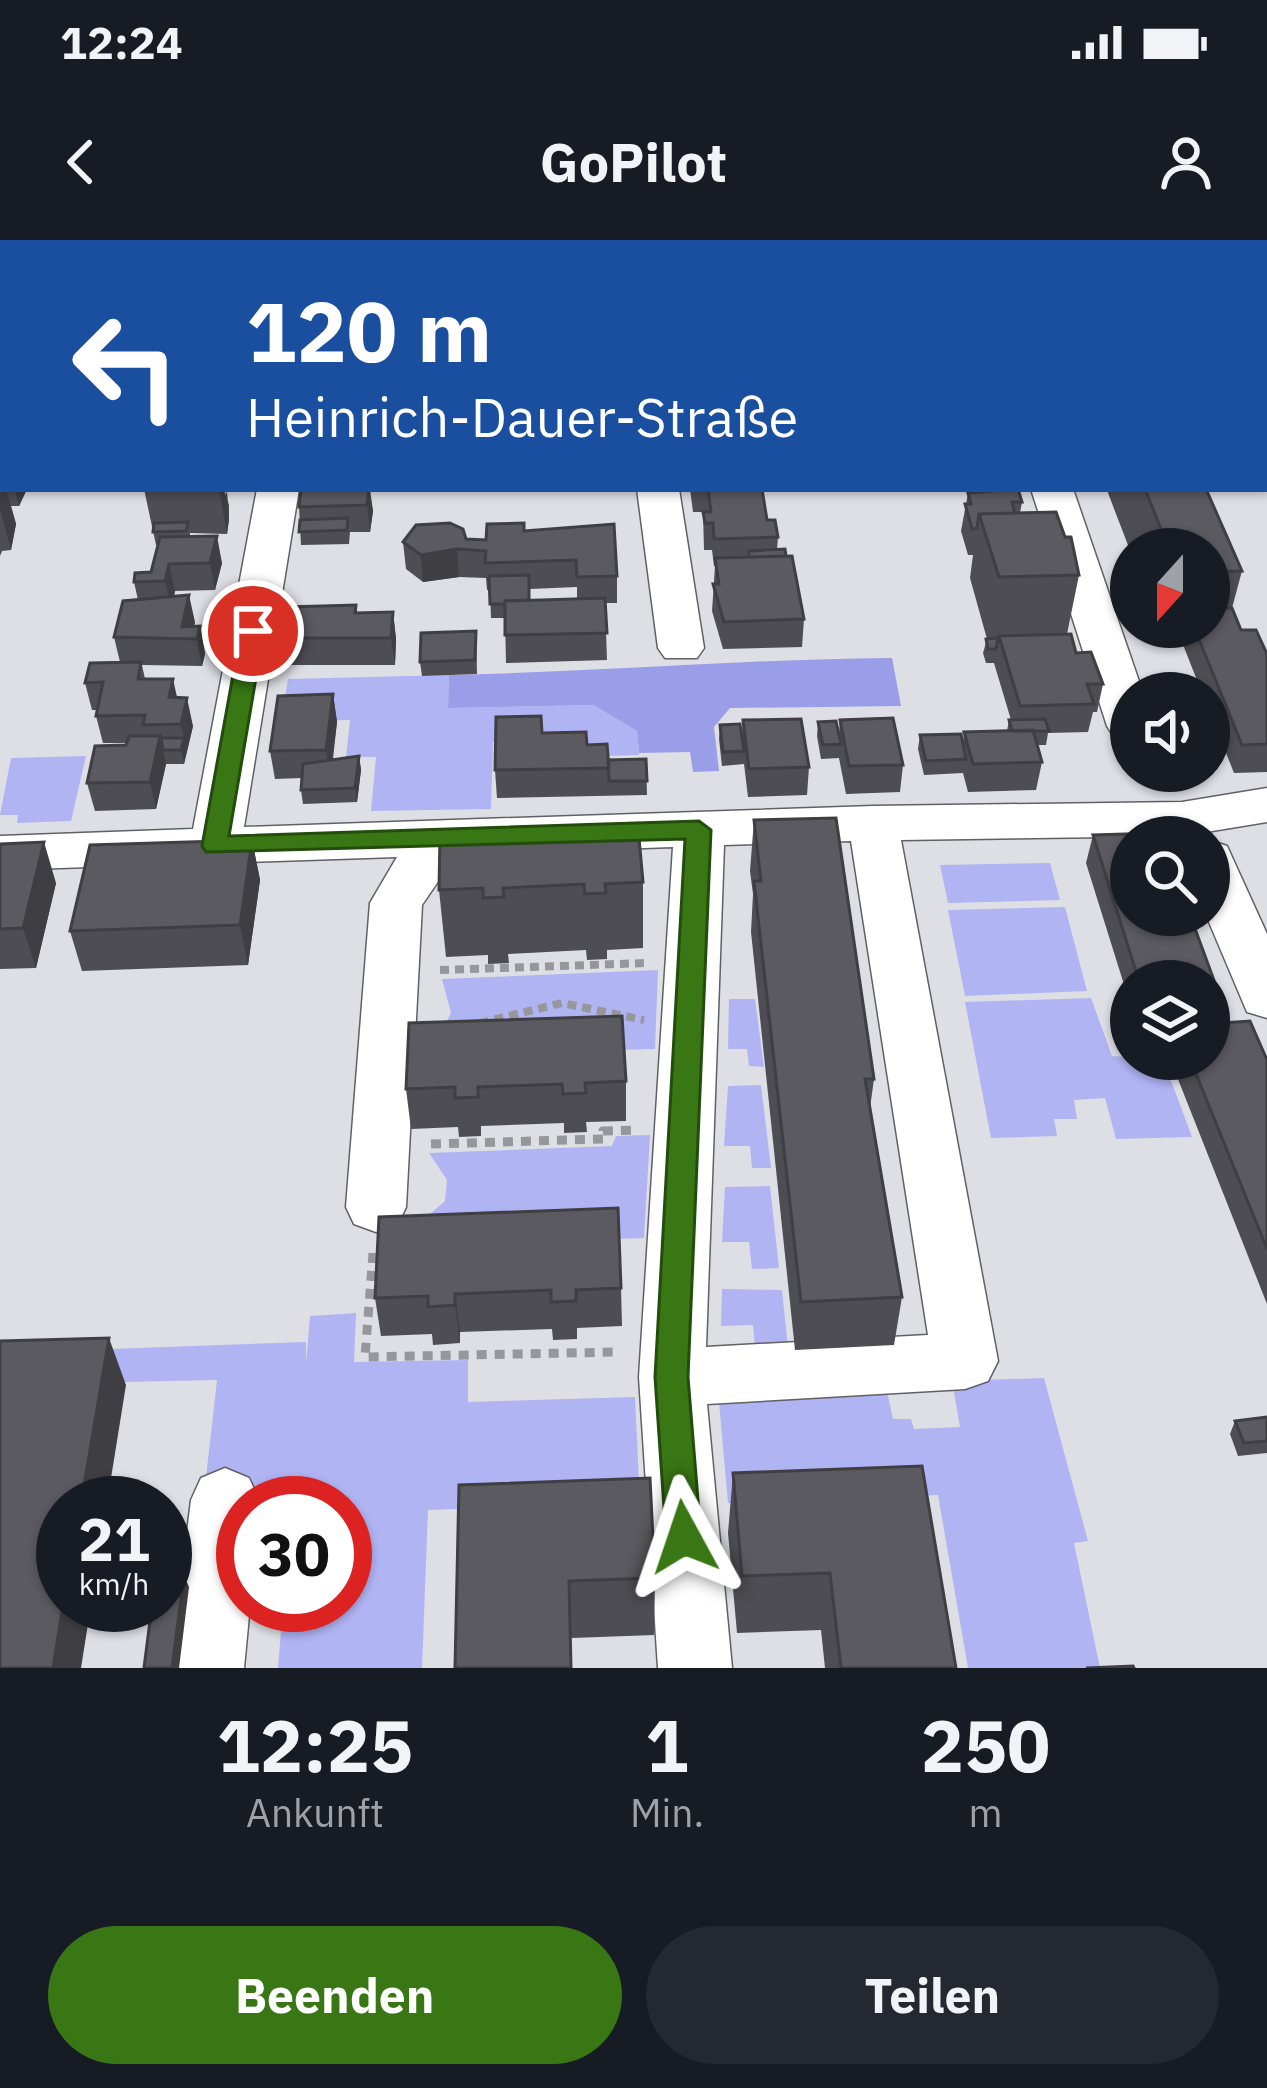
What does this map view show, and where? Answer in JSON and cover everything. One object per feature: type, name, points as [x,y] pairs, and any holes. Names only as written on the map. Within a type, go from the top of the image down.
[{"type":"street","points":[[215,846],[277,492]]},
{"type":"street","points":[[659,492],[673,565],[681,648]]},
{"type":"street","points":[[1053,492],[1113,672]]},
{"type":"street","points":[[1230,822],[1267,805]]},
{"type":"street","points":[[0,853],[873,823],[1110,834]]},
{"type":"street","points":[[673,1364],[964,1361],[873,823]]},
{"type":"street","points":[[695,1668],[673,1364],[699,830]]},
{"type":"street","points":[[376,1207],[396,903],[422,867],[424,838]]},
{"type":"street","points":[[1230,916],[1267,998]]},
{"type":"street","points":[[206,1668],[216,1580]]},
{"type":"path","points":[[391,991],[463,1024],[546,1000],[576,1000],[639,1019],[688,991]]},
{"type":"path","points":[[391,991],[688,991]]},
{"type":"path","points":[[380,1145],[603,1139],[603,1131],[685,1130]]},
{"type":"path","points":[[376,1207],[365,1357],[673,1364]]},
{"type":"shaded area","points":[[892,658],[901,706],[730,708],[714,727],[719,771],[693,772],[690,752],[639,753],[637,731],[594,705],[448,708],[449,675]]},
{"type":"shaded area","points":[[449,675],[448,708],[595,705],[637,731],[639,755],[548,758],[547,740],[493,742],[491,809],[371,811],[376,757],[346,757],[350,720],[281,722],[288,679]]},
{"type":"shaded area","points":[[86,756],[71,821],[17,823],[18,815],[0,815],[11,758]]},
{"type":"shaded area","points":[[1050,863],[1060,900],[948,903],[940,865]]},
{"type":"shaded area","points":[[1065,907],[1087,991],[965,996],[948,910]]},
{"type":"shaded area","points":[[658,970],[655,1049],[404,1055],[443,1028],[451,1013],[442,979]]},
{"type":"shaded area","points":[[1091,998],[1110,1050],[1110,1080],[1171,1080],[1192,1137],[1116,1139],[1105,1098],[1074,1100],[1077,1119],[1054,1119],[1057,1136],[991,1138],[965,1002]]},
{"type":"shaded area","points":[[729,999],[755,999],[764,1067],[749,1066],[747,1049],[728,1049]]},
{"type":"shaded area","points":[[761,1085],[771,1168],[752,1168],[750,1146],[724,1146],[728,1086]]},
{"type":"shaded area","points":[[650,1135],[644,1238],[393,1246],[445,1201],[447,1180],[429,1153],[612,1146],[616,1136]]},
{"type":"shaded area","points":[[770,1186],[779,1268],[752,1269],[749,1242],[722,1242],[725,1187]]},
{"type":"shaded area","points":[[722,1289],[782,1290],[789,1357],[756,1358],[753,1325],[721,1326]]},
{"type":"shaded area","points":[[356,1313],[354,1362],[468,1360],[468,1402],[635,1397],[640,1503],[428,1510],[422,1668],[278,1668],[281,1632],[372,1632],[372,1476],[216,1476],[216,1494],[204,1495],[217,1380],[75,1383],[82,1350],[306,1342],[306,1364],[310,1316]]},
{"type":"shaded area","points":[[1044,1378],[1088,1541],[1074,1543],[1100,1668],[968,1668],[938,1495],[728,1503],[718,1391],[886,1387],[893,1419],[911,1419],[914,1429],[960,1427],[952,1381]]},
{"type":"building","points":[[301,492],[369,492],[367,505],[299,507]]},
{"type":"building","points":[[708,492],[762,492],[767,520],[775,520],[778,537],[714,539],[713,523],[705,523],[703,512],[711,512]]},
{"type":"building","points":[[1019,492],[1022,502],[1012,502],[1015,513],[979,514],[977,528],[972,529],[965,504],[971,504],[968,493]]},
{"type":"building","points":[[1146,492],[1207,492],[1223,528],[1161,528]]},
{"type":"building","points":[[1056,512],[1065,537],[1071,537],[1079,575],[999,577],[979,514]]},
{"type":"building","points":[[348,518],[347,530],[299,532],[300,520]]},
{"type":"building","points":[[188,522],[186,531],[153,532],[154,523]]},
{"type":"building","points":[[450,523],[463,529],[466,539],[486,540],[487,524],[524,523],[524,531],[614,524],[617,576],[577,577],[576,560],[485,563],[486,551],[457,549],[421,555],[403,542],[416,525]]},
{"type":"building","points":[[217,536],[210,563],[169,564],[165,581],[134,582],[135,573],[151,572],[160,537]]},
{"type":"building","points":[[1230,544],[1242,571],[1230,571]]},
{"type":"building","points":[[785,549],[786,556],[749,557],[749,551]]},
{"type":"building","points":[[792,556],[804,619],[724,622],[713,584],[719,584],[715,558]]},
{"type":"building","points":[[529,575],[529,600],[490,604],[489,576]]},
{"type":"building","points":[[189,595],[182,627],[200,626],[197,639],[114,637],[123,601]]},
{"type":"building","points":[[605,598],[607,633],[505,635],[505,601]]},
{"type":"building","points":[[356,605],[355,613],[393,612],[391,638],[283,638],[286,607]]},
{"type":"building","points":[[1230,608],[1241,630],[1256,630],[1267,654],[1267,744],[1242,745],[1230,716],[1230,672],[1212,672],[1203,648],[1230,648]]},
{"type":"building","points":[[476,631],[475,660],[420,662],[421,633]]},
{"type":"building","points":[[1071,634],[1076,653],[1091,652],[1103,684],[1087,684],[1094,704],[1020,706],[999,636]]},
{"type":"building","points":[[998,638],[996,649],[988,649],[986,639]]},
{"type":"building","points":[[141,662],[138,679],[173,679],[169,697],[187,698],[181,724],[143,725],[145,715],[96,716],[103,682],[85,683],[90,663]]},
{"type":"building","points":[[333,694],[326,750],[270,751],[278,696]]},
{"type":"building","points":[[541,716],[542,733],[586,732],[587,745],[607,744],[609,768],[495,770],[496,717]]},
{"type":"building","points":[[893,718],[903,765],[849,766],[840,720]]},
{"type":"building","points":[[801,719],[809,767],[749,769],[743,720]]},
{"type":"building","points":[[1045,719],[1049,731],[1012,731],[1009,720]]},
{"type":"building","points":[[836,721],[841,744],[823,745],[818,722]]},
{"type":"building","points":[[740,724],[744,751],[723,752],[720,725]]},
{"type":"building","points":[[1033,730],[1042,762],[973,764],[964,732]]},
{"type":"building","points":[[961,734],[966,759],[926,761],[920,735]]},
{"type":"building","points":[[129,736],[160,736],[150,782],[87,783],[95,746],[126,745]]},
{"type":"building","points":[[161,738],[184,738],[181,750],[163,750]]},
{"type":"building","points":[[359,756],[355,788],[301,790],[303,764]]},
{"type":"building","points":[[646,759],[647,781],[609,781],[608,760]]},
{"type":"building","points":[[836,818],[874,1079],[865,1079],[902,1297],[801,1302],[754,881],[761,881],[754,820]]},
{"type":"building","points":[[638,827],[643,882],[605,884],[606,893],[585,894],[584,884],[503,888],[504,897],[483,898],[483,888],[439,890],[440,835]]},
{"type":"building","points":[[1110,834],[1110,889],[1093,835]]},
{"type":"building","points":[[252,840],[240,925],[70,931],[90,845]]},
{"type":"building","points":[[44,842],[23,928],[0,929],[0,844]]},
{"type":"building","points":[[1125,936],[1198,936],[1206,960],[1132,960]]},
{"type":"building","points":[[622,1016],[626,1081],[585,1083],[586,1093],[563,1094],[562,1084],[478,1087],[478,1097],[455,1098],[455,1087],[406,1089],[409,1023]]},
{"type":"building","points":[[1250,1021],[1267,1060],[1267,1249],[1199,1080],[1230,1080],[1230,1022]]},
{"type":"building","points":[[618,1208],[621,1288],[576,1290],[576,1301],[551,1302],[551,1290],[455,1294],[455,1305],[428,1307],[428,1296],[375,1298],[379,1217]]},
{"type":"building","points":[[109,1338],[86,1476],[36,1476],[36,1632],[59,1632],[53,1668],[0,1668],[0,1341]]},
{"type":"building","points":[[1267,1417],[1267,1441],[1244,1443],[1235,1421]]},
{"type":"building","points":[[922,1466],[956,1668],[841,1668],[830,1573],[742,1576],[733,1473]]},
{"type":"building","points":[[650,1478],[655,1578],[569,1581],[571,1668],[455,1668],[459,1485]]},
{"type":"building","points":[[149,1632],[177,1632],[172,1668],[144,1668]]},
{"type":"route","points":[[253,631],[215,846],[699,830],[672,1377],[684,1537]]}]
